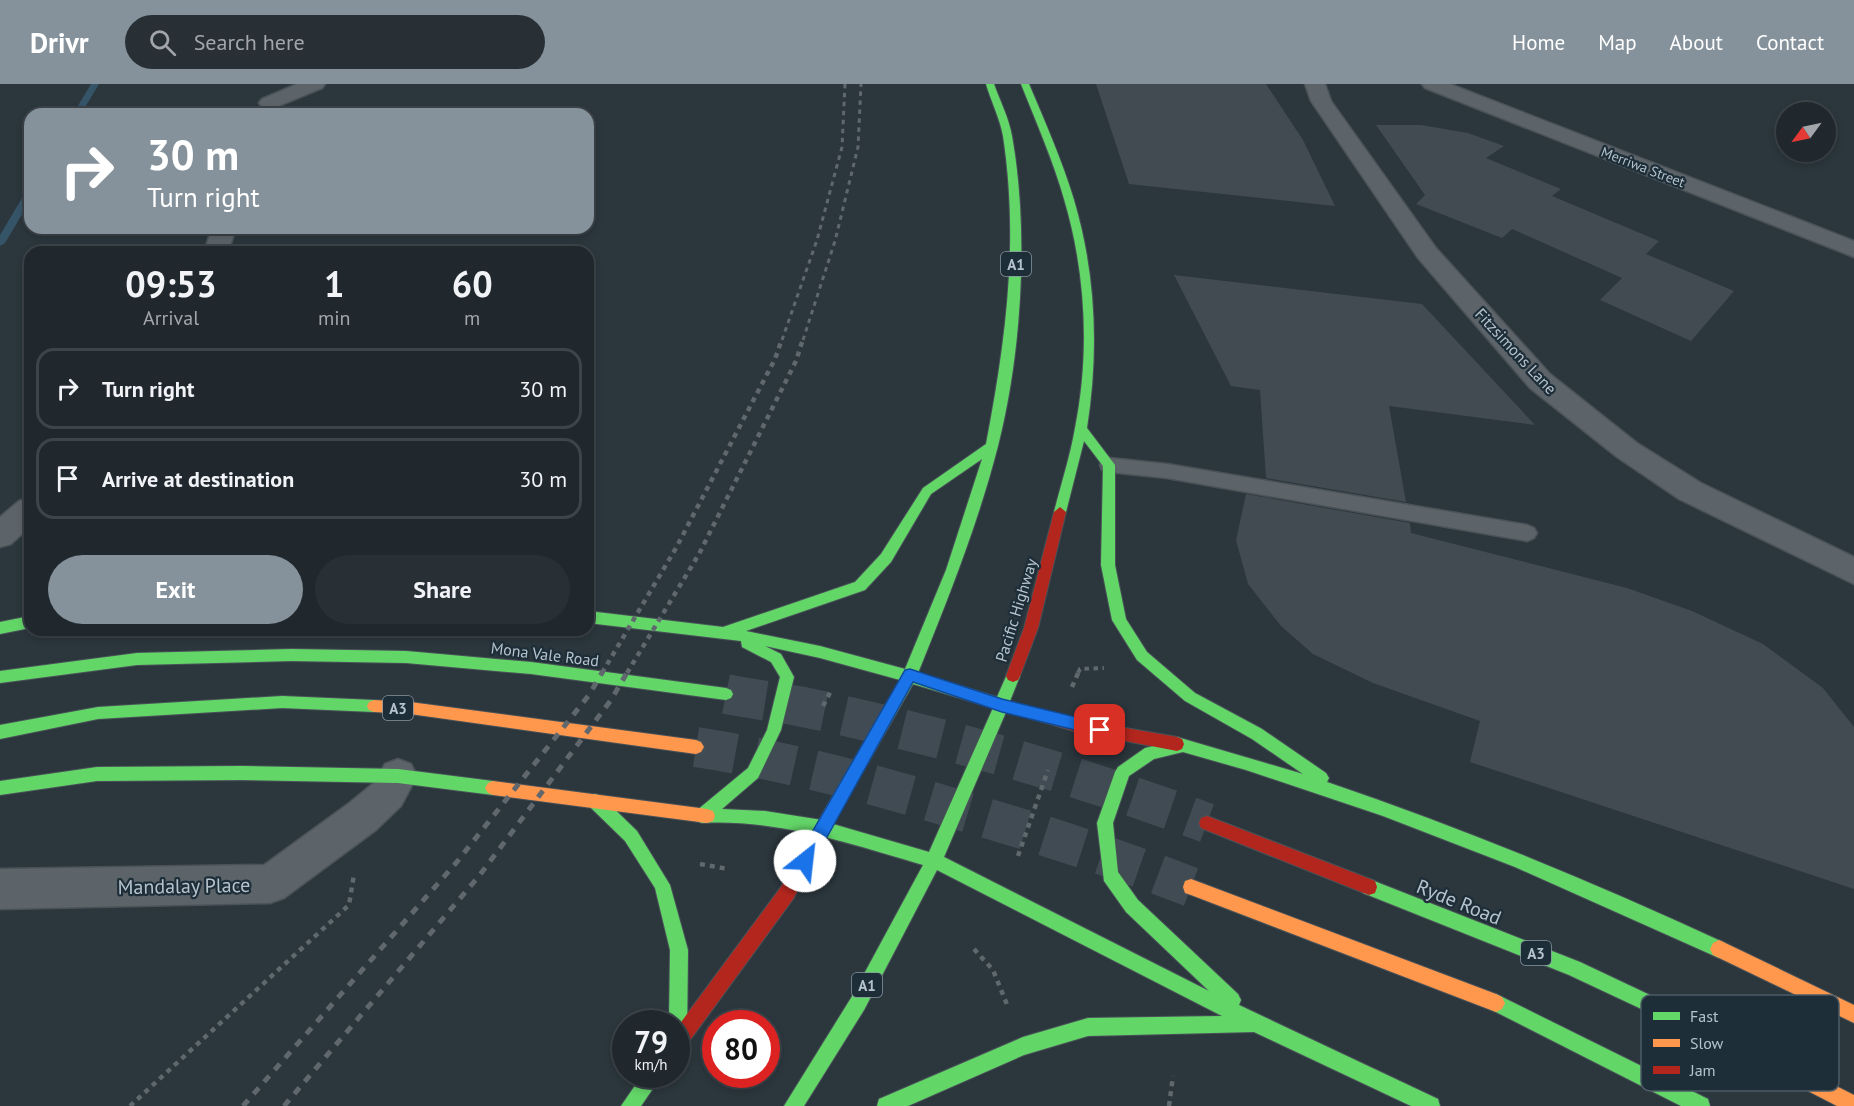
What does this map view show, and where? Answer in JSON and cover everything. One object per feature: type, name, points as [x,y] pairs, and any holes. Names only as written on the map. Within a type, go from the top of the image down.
[{"type":"highway","name":"A1","points":[[690,1026],[787,893],[910,675],[953,570],[992,446],[1005,377],[1014,302],[1017,237],[1006,134],[990,84]]},
{"type":"highway","name":"Pacific Highway","points":[[793,1106],[831,1050],[935,861],[1002,705],[1032,628],[1081,428],[1089,363],[1088,310],[1081,246],[1070,198],[1025,84]]},
{"type":"highway","points":[[1081,428],[1109,465],[1108,564],[1119,620],[1142,656],[1190,697],[1257,734],[1347,797]]},
{"type":"highway","points":[[726,632],[860,586],[886,558],[927,491],[992,446]]},
{"type":"highway","points":[[594,618],[726,632],[847,658],[1062,722],[1186,746],[1347,797],[1539,871],[1747,961],[1816,995]]},
{"type":"highway","points":[[0,628],[24,622]]},
{"type":"highway","points":[[702,816],[753,773],[774,730],[786,677],[776,658],[726,632]]},
{"type":"highway","name":"Mona Vale Road","points":[[0,677],[137,659],[291,655],[394,657],[531,668],[726,694]]},
{"type":"highway","name":"A3","points":[[0,732],[98,713],[282,702],[410,708],[696,747]]},
{"type":"highway","points":[[1186,746],[1150,753],[1123,772],[1105,823],[1110,875],[1132,906],[1257,1024]]},
{"type":"highway","points":[[0,788],[97,774],[242,773],[398,776],[702,816],[765,818],[823,828],[935,861],[1257,1024],[1431,1106]]},
{"type":"highway","points":[[595,801],[632,836],[662,885],[679,950],[678,1010]]},
{"type":"highway","name":"Ryde Road","points":[[1207,823],[1574,968],[1641,1000]]},
{"type":"highway","points":[[1191,887],[1497,1004],[1641,1076]]},
{"type":"highway","points":[[1839,1007],[1854,1014]]},
{"type":"highway","points":[[886,1106],[1023,1046],[1088,1027],[1257,1024]]},
{"type":"highway","points":[[630,1106],[644,1088]]},
{"type":"highway","points":[[1671,1091],[1701,1106]]},
{"type":"highway","name":"Ryde Road","points":[[1827,1091],[1854,1105]]},
{"type":"street","points":[[268,100],[315,84]]},
{"type":"street","name":"Fitzsimons Lane","points":[[1315,84],[1321,101],[1427,253],[1540,381],[1627,450],[1690,491],[1854,571]]},
{"type":"street","name":"Merriwa Street","points":[[1432,84],[1854,250]]},
{"type":"street","points":[[0,535],[24,514]]},
{"type":"street","name":"Mandalay Place","points":[[0,889],[270,884],[362,817],[388,794],[398,776]]},
{"type":"lane","points":[[1109,465],[1167,471],[1527,533]]},
{"type":"path","points":[[1071,688],[1080,669],[1110,667]]},
{"type":"path","points":[[1018,856],[1048,770]]},
{"type":"path","points":[[700,864],[728,869]]},
{"type":"path","points":[[130,1106],[349,905]]},
{"type":"path","points":[[974,949],[993,970],[1010,1014]]},
{"type":"path","points":[[1169,1106],[1173,1076]]},
{"type":"building","points":[[1096,84],[1266,84],[1303,140],[1335,206],[1129,184]]},
{"type":"building","points":[[1376,125],[1421,125],[1468,133],[1504,146],[1486,158],[1561,189],[1552,196],[1659,241],[1622,278],[1512,229],[1502,238],[1416,204],[1425,195]]},
{"type":"building","points":[[1646,254],[1734,291],[1691,341],[1600,300]]},
{"type":"building","points":[[1174,275],[1422,304],[1535,425],[1389,406],[1406,502],[1266,478],[1260,390],[1231,386]]},
{"type":"building","points":[[1246,494],[1410,523],[1411,533],[1627,588],[1692,611],[1763,644],[1823,688],[1854,727],[1854,889],[1470,762],[1480,721],[1373,683],[1313,654],[1281,626],[1248,584],[1236,540]]},
{"type":"waterway","points":[[81,108],[95,84]]},
{"type":"waterway","points":[[0,243],[24,203]]},
{"type":"tunnel","points":[[726,694],[803,707],[956,743],[1057,772],[1207,823]]},
{"type":"tunnel","points":[[696,747],[839,776],[909,795],[1059,841],[1191,887]]},
{"type":"railway","points":[[782,340],[817,240],[842,147],[845,84]]},
{"type":"railway","points":[[803,340],[835,241],[858,147],[861,84]]},
{"type":"railway","points":[[602,673],[676,548],[775,359],[782,339]]},
{"type":"railway","points":[[627,673],[699,554],[796,361],[803,339]]},
{"type":"railway","points":[[243,1106],[456,863],[589,695],[603,671]]},
{"type":"railway","points":[[284,1106],[479,876],[611,700],[628,671]]},
{"type":"traffic: fast","points":[[829,818],[910,675],[953,570],[992,446],[1005,377],[1014,302],[1017,237],[1007,134],[990,84]]},
{"type":"traffic: fast","points":[[1025,84],[1069,199],[1082,254],[1086,284],[1089,343],[1085,401],[1079,439],[1060,512]]},
{"type":"traffic: fast","points":[[1081,428],[1109,465],[1108,565],[1119,620],[1142,656],[1190,697],[1257,734],[1321,778]]},
{"type":"traffic: fast","points":[[726,632],[860,586],[886,558],[927,491],[992,446]]},
{"type":"traffic: fast","points":[[594,618],[715,632],[791,645],[878,667],[1020,710]]},
{"type":"traffic: fast","points":[[0,628],[24,623]]},
{"type":"traffic: fast","points":[[702,816],[753,773],[774,730],[787,677],[776,658],[747,643]]},
{"type":"traffic: fast","points":[[0,677],[137,659],[291,655],[406,657],[531,668],[726,694]]},
{"type":"traffic: fast","points":[[793,1106],[857,1004],[915,897],[967,788],[1013,676]]},
{"type":"traffic: fast","points":[[0,732],[98,713],[282,702],[374,706]]},
{"type":"traffic: fast","points":[[1177,744],[1314,785],[1452,834],[1588,890],[1719,949]]},
{"type":"traffic: fast","points":[[1180,747],[1150,753],[1123,772],[1105,823],[1110,875],[1132,906],[1232,1000]]},
{"type":"traffic: fast","points":[[0,788],[97,774],[242,773],[398,776],[493,788]]},
{"type":"traffic: fast","points":[[595,801],[631,836],[662,885],[679,950],[678,1010]]},
{"type":"traffic: fast","points":[[707,816],[765,818],[823,828],[935,861],[1257,1024],[1431,1106]]},
{"type":"traffic: fast","points":[[1369,887],[1574,968],[1641,1000]]},
{"type":"traffic: fast","points":[[1496,1003],[1641,1076]]},
{"type":"traffic: fast","points":[[886,1106],[1023,1046],[1088,1027],[1252,1024]]},
{"type":"traffic: fast","points":[[630,1106],[644,1088]]},
{"type":"traffic: fast","points":[[1671,1091],[1701,1106]]},
{"type":"traffic: slow","points":[[374,706],[410,708],[696,747]]},
{"type":"traffic: slow","points":[[493,788],[707,816]]},
{"type":"traffic: slow","points":[[1191,887],[1496,1003]]},
{"type":"traffic: slow","points":[[1719,949],[1815,995]]},
{"type":"traffic: slow","points":[[1839,1007],[1854,1014]]},
{"type":"traffic: slow","points":[[1827,1091],[1854,1105]]},
{"type":"traffic: jam","points":[[1013,676],[1031,628],[1060,512]]},
{"type":"traffic: jam","points":[[1020,710],[1074,725],[1177,744]]},
{"type":"traffic: jam","points":[[690,1026],[787,893],[829,818]]},
{"type":"traffic: jam","points":[[1207,823],[1369,887]]},
{"type":"route","points":[[805,861],[910,675],[1002,705],[1100,730]]}]
